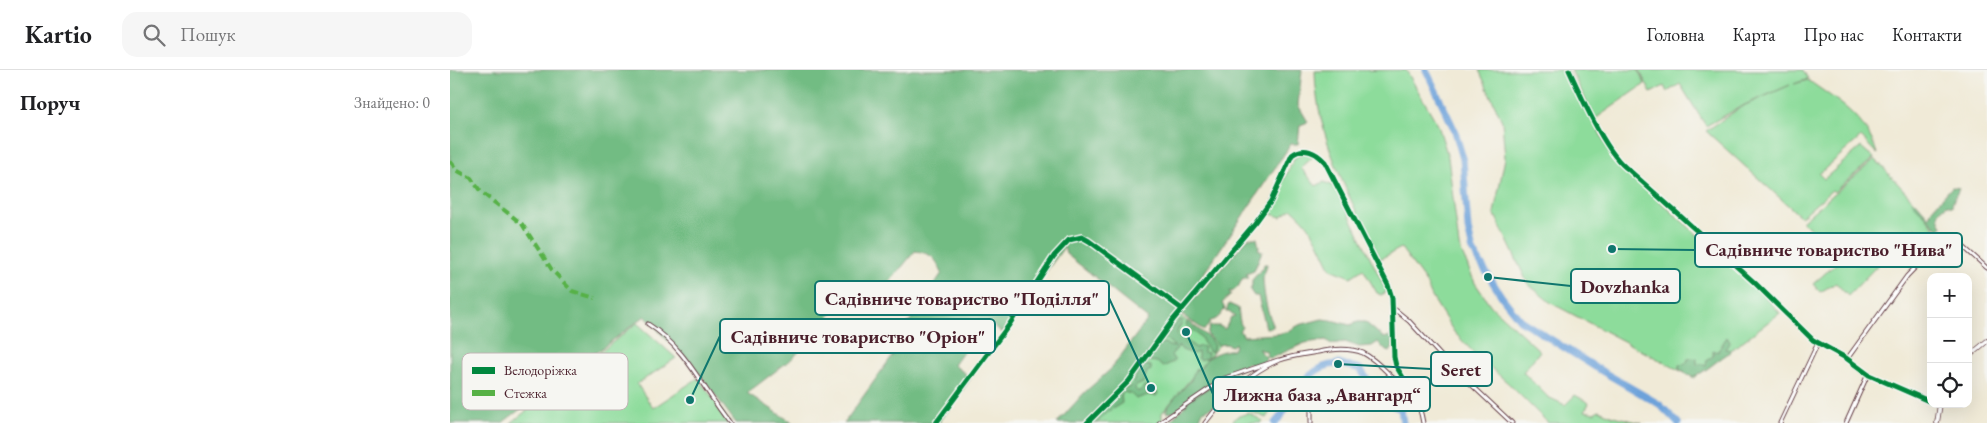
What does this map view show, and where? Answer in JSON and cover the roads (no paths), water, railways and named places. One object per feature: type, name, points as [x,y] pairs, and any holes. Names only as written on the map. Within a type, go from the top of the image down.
[{"type":"street","points":[[1569,70],[1585,105],[1621,165],[1635,175],[1755,282],[1797,325],[1818,343],[1848,359],[1868,374],[1927,400]]},
{"type":"street","points":[[1087,423],[1129,382],[1182,308],[1214,273],[1259,218],[1279,185],[1292,155],[1304,150],[1319,156],[1325,162],[1388,285],[1393,308],[1393,350],[1396,366],[1421,410],[1423,423]]},
{"type":"street","points":[[1848,359],[1907,276],[1946,236],[1956,241],[1987,268]]},
{"type":"street","points":[[936,423],[1009,325],[1054,256],[1069,240],[1082,237],[1089,241],[1182,308]]},
{"type":"street","points":[[1393,308],[1409,321],[1442,357],[1512,423]]},
{"type":"street","points":[[648,324],[683,355],[730,423]]},
{"type":"street","points":[[1972,354],[1987,341]]},
{"type":"street","points":[[1780,423],[1818,343]]},
{"type":"street","points":[[1159,423],[1225,378],[1273,360],[1330,350],[1357,351],[1367,355],[1412,392]]},
{"type":"street","points":[[1205,423],[1221,403],[1245,380],[1283,359]]},
{"type":"street","points":[[1846,423],[1868,374]]},
{"type":"street","points":[[1311,405],[1311,423]]},
{"type":"street","points":[[1936,423],[1938,408]]},
{"type":"waterway","points":[[1426,70],[1455,131],[1463,159],[1468,229],[1473,251],[1502,297],[1520,320],[1659,404],[1678,423]]},
{"type":"waterway","points":[[1275,423],[1308,378],[1325,366],[1337,364],[1360,369],[1383,402],[1401,409],[1403,423]]},
{"type":"place","name":"Садівниче товариство \"Нива\"","points":[[1612,249]]},
{"type":"place","name":"Dovzhanka","points":[[1488,277]]},
{"type":"place","name":"Лижна база „Авангард“","points":[[1186,332]]},
{"type":"place","name":"Seret","points":[[1338,364]]},
{"type":"place","name":"Садівниче товариство \"Поділля\"","points":[[1151,388]]},
{"type":"place","name":"Садівниче товариство \"Оріон\"","points":[[690,400]]}]
